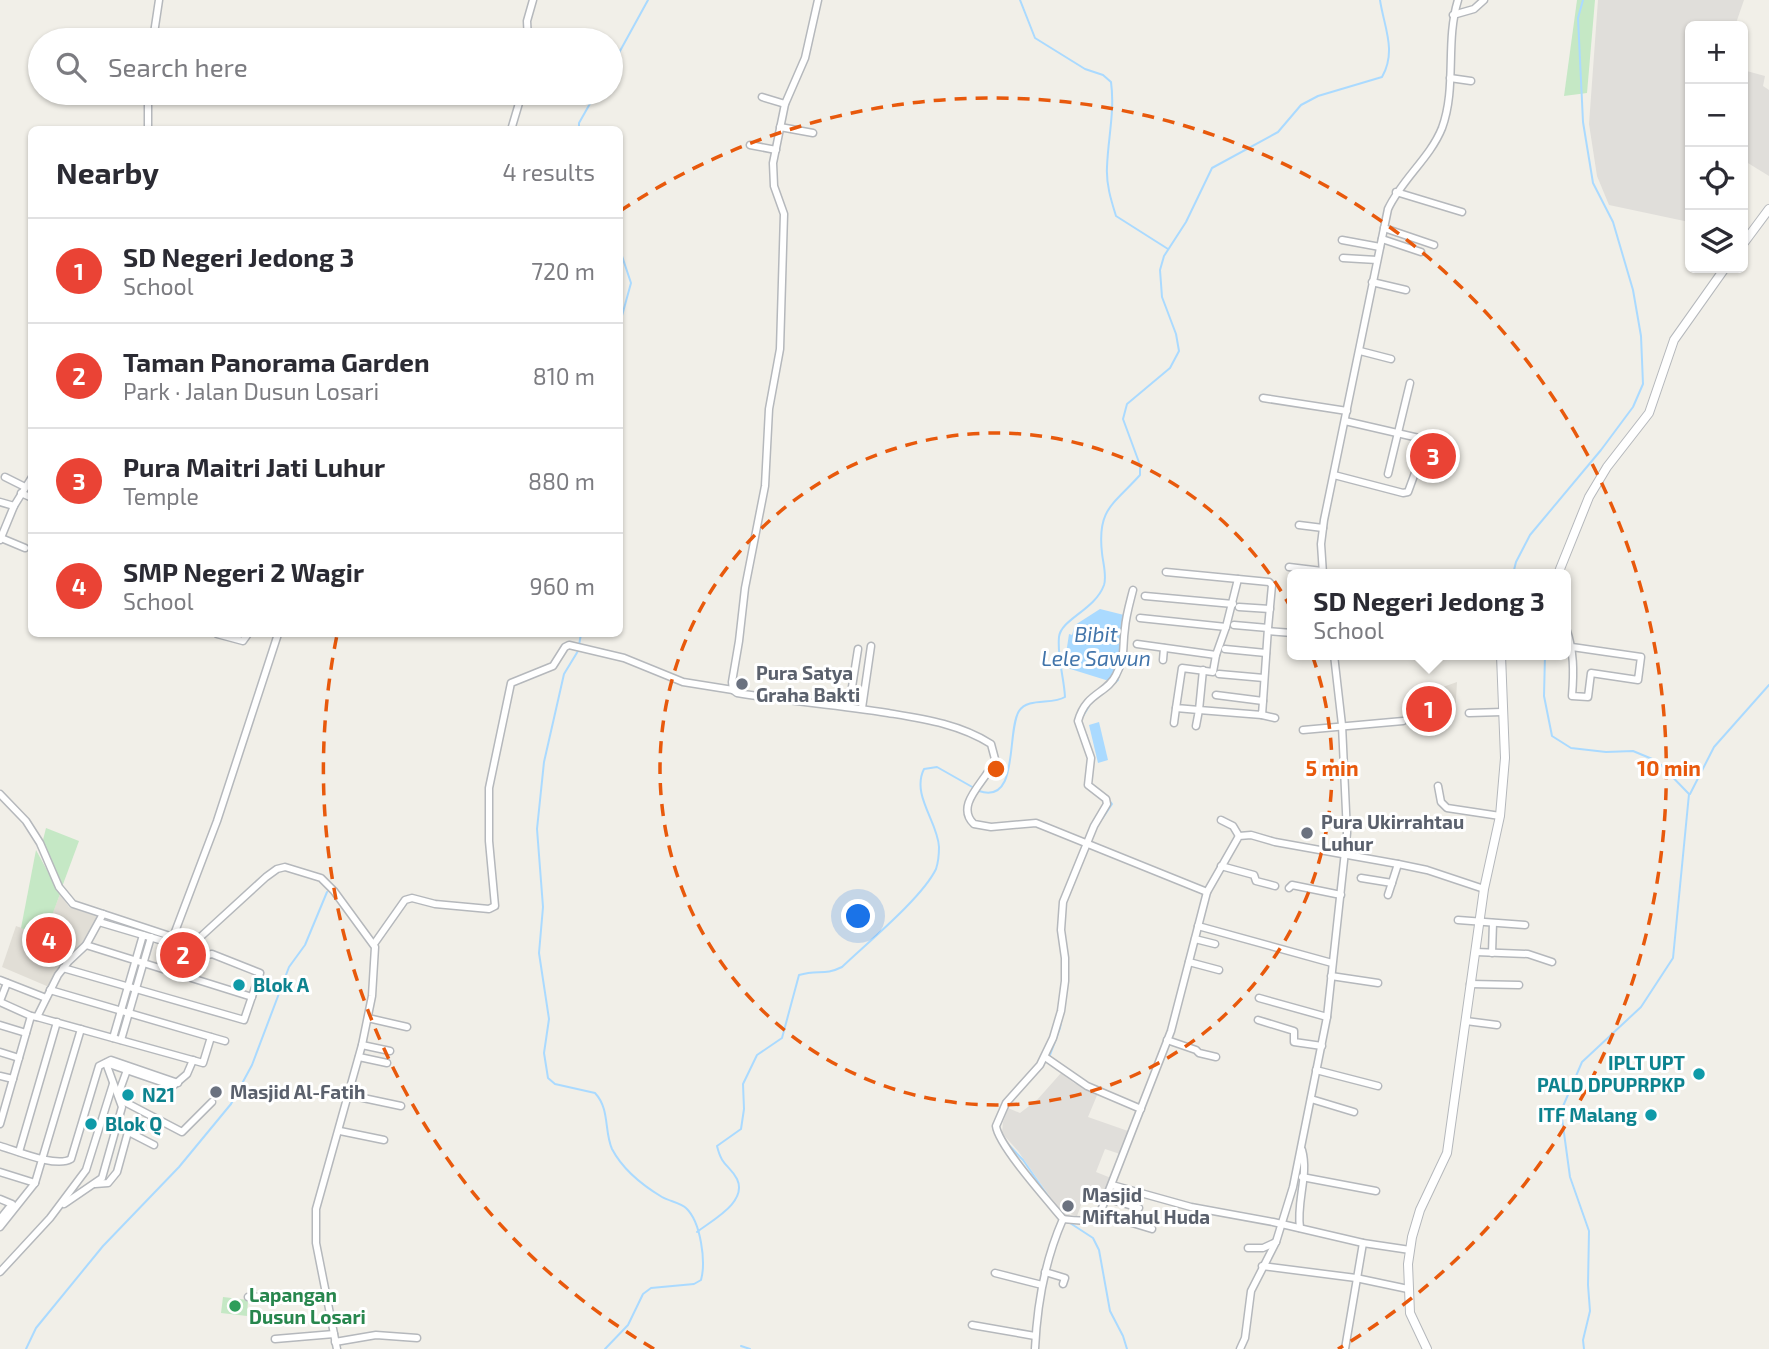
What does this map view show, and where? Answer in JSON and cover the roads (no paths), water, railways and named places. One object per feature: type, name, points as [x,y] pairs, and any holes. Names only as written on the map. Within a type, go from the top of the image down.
[{"type":"street","points":[[155,28],[159,0]]},
{"type":"street","points":[[527,28],[533,0]]},
{"type":"street","points":[[733,690],[745,588],[765,486],[769,409],[780,349],[784,214],[774,181],[776,150],[785,104],[805,58],[818,0]]},
{"type":"street","points":[[1323,569],[1323,528],[1388,209],[1396,192],[1436,140],[1441,129],[1451,78],[1450,34],[1458,0]]},
{"type":"street","points":[[1453,15],[1474,9],[1484,0]]},
{"type":"street","points":[[1451,78],[1471,81]]},
{"type":"street","points":[[762,97],[785,104]]},
{"type":"street","points":[[148,105],[148,126]]},
{"type":"street","points":[[513,126],[519,105]]},
{"type":"street","points":[[780,127],[813,133]]},
{"type":"street","points":[[750,145],[776,150]]},
{"type":"street","points":[[1396,192],[1462,212]]},
{"type":"street","points":[[1748,237],[1769,209]]},
{"type":"street","points":[[1384,228],[1434,245]]},
{"type":"street","points":[[1342,240],[1381,243],[1421,252]]},
{"type":"street","points":[[1343,258],[1377,260]]},
{"type":"street","points":[[1560,569],[1589,497],[1607,467],[1653,405],[1674,340],[1721,273]]},
{"type":"street","points":[[1372,282],[1406,290]]},
{"type":"street","points":[[1360,351],[1391,359]]},
{"type":"street","points":[[1388,474],[1410,383]]},
{"type":"street","points":[[1263,398],[1347,411]]},
{"type":"street","points":[[1345,421],[1449,445]]},
{"type":"street","points":[[1334,475],[1408,492],[1427,440]]},
{"type":"street","points":[[5,477],[28,494]]},
{"type":"street","points":[[25,548],[0,539],[14,506],[28,483]]},
{"type":"street","points":[[0,502],[14,506]]},
{"type":"street","points":[[1299,525],[1323,528]]},
{"type":"street","points":[[1289,567],[1303,569]]},
{"type":"street","points":[[1166,572],[1271,583],[1262,715]]},
{"type":"street","points":[[1174,723],[1182,668],[1213,672],[1216,655],[1236,606],[1238,579]]},
{"type":"street","points":[[1133,590],[1125,625],[1125,654],[1117,673],[1113,681],[1088,700],[1079,717],[1079,725],[1091,758],[1088,785],[1107,802],[1061,911],[1065,971],[1058,1024],[1045,1057],[1006,1103],[996,1126],[1000,1140],[1063,1219],[1091,1220],[1099,1213],[1112,1185],[1179,1008],[1207,892],[1239,836]]},
{"type":"street","points":[[1145,596],[1270,609]]},
{"type":"street","points":[[1140,618],[1226,627]]},
{"type":"street","points":[[1234,625],[1287,632]]},
{"type":"street","points":[[228,637],[243,641],[246,637]]},
{"type":"street","points":[[173,937],[217,821],[277,637]]},
{"type":"street","points":[[1136,644],[1216,655]]},
{"type":"street","points":[[335,1342],[316,1243],[316,1209],[340,1131],[368,1018],[372,996],[374,944],[405,900],[412,898],[435,904],[489,909],[495,906],[488,806],[494,759],[509,687],[516,680],[553,666],[565,647],[569,645],[624,657],[683,682],[733,690],[737,693],[849,706],[929,719],[957,728],[991,744],[995,759],[979,788],[967,801],[965,811],[974,824],[990,827],[1036,823],[1207,892]]},
{"type":"street","points":[[1571,645],[1574,672],[1572,696],[1588,697],[1591,673]]},
{"type":"street","points":[[862,708],[871,646]]},
{"type":"street","points":[[1163,660],[1164,648]]},
{"type":"street","points":[[1572,648],[1641,657],[1638,681],[1574,672]]},
{"type":"street","points":[[849,706],[858,649]]},
{"type":"street","points":[[1225,649],[1266,653]]},
{"type":"street","points":[[1240,1349],[1245,1338],[1251,1290],[1276,1242],[1302,1149],[1327,1017],[1348,833],[1342,725],[1335,660]]},
{"type":"street","points":[[1427,1349],[1410,1312],[1410,1250],[1420,1210],[1447,1153],[1484,888],[1500,816],[1505,758],[1502,660]]},
{"type":"street","points":[[1196,726],[1203,670]]},
{"type":"street","points":[[1219,674],[1264,678]]},
{"type":"street","points":[[1216,695],[1263,701]]},
{"type":"street","points":[[1176,708],[1275,718]]},
{"type":"street","points":[[1469,713],[1502,712]]},
{"type":"street","points":[[1303,730],[1403,721]]},
{"type":"street","points":[[1438,786],[1441,802],[1447,808],[1500,816]]},
{"type":"street","points":[[0,794],[35,834],[59,887],[73,904],[191,942]]},
{"type":"street","points":[[1222,820],[1233,826],[1239,836]]},
{"type":"street","points":[[1239,836],[1251,835],[1275,842],[1398,864],[1484,888]]},
{"type":"street","points":[[1388,895],[1398,864]]},
{"type":"street","points":[[1220,866],[1254,875],[1256,881],[1275,886]]},
{"type":"street","points":[[99,922],[186,946],[200,939],[229,909],[276,869],[285,867],[326,881],[374,944]]},
{"type":"street","points":[[1361,878],[1392,883]]},
{"type":"street","points":[[1289,888],[1293,886],[1341,895]]},
{"type":"street","points":[[0,1124],[3,1103],[26,1033],[64,968],[86,946],[103,914]]},
{"type":"street","points":[[1458,920],[1525,925]]},
{"type":"street","points":[[1492,953],[1493,923]]},
{"type":"street","points":[[1198,926],[1332,963]]},
{"type":"street","points":[[117,1039],[147,936]]},
{"type":"street","points":[[1195,939],[1215,944]]},
{"type":"street","points":[[86,946],[191,976],[252,997]]},
{"type":"street","points":[[1476,952],[1528,954],[1552,962]]},
{"type":"street","points":[[64,968],[244,1020],[260,973],[212,954],[198,957],[191,976]]},
{"type":"street","points":[[1189,962],[1219,970]]},
{"type":"street","points":[[1331,976],[1378,983]]},
{"type":"street","points":[[46,998],[4,981],[0,1002],[34,1017],[203,1063],[211,1037]]},
{"type":"street","points":[[1470,984],[1519,985]]},
{"type":"street","points":[[50,990],[225,1041]]},
{"type":"street","points":[[1259,998],[1327,1017]]},
{"type":"street","points":[[368,1018],[407,1027]]},
{"type":"street","points":[[1258,1020],[1294,1031],[1296,1042],[1322,1046]]},
{"type":"street","points":[[1466,1021],[1497,1024]]},
{"type":"street","points":[[19,1152],[57,1022]]},
{"type":"street","points":[[0,1025],[26,1033]]},
{"type":"street","points":[[0,1227],[35,1183],[81,1029]]},
{"type":"street","points":[[1167,1040],[1216,1057]]},
{"type":"street","points":[[362,1045],[390,1051]]},
{"type":"street","points":[[0,1052],[19,1058]]},
{"type":"street","points":[[359,1057],[387,1063]]},
{"type":"street","points":[[1045,1057],[1087,1086],[1141,1109]]},
{"type":"street","points":[[0,1146],[56,1162],[67,1162],[71,1159],[99,1066],[111,1060],[177,1083]]},
{"type":"street","points":[[106,1063],[173,1086],[187,1074],[193,1060]]},
{"type":"street","points":[[106,1063],[120,1099],[182,1132],[212,1102]]},
{"type":"street","points":[[0,1272],[69,1199],[102,1178],[117,1126],[121,1086],[127,1070]]},
{"type":"street","points":[[1316,1070],[1378,1086]]},
{"type":"street","points":[[0,1076],[13,1079]]},
{"type":"street","points":[[113,1084],[121,1086]]},
{"type":"street","points":[[50,1218],[86,1170],[113,1084]]},
{"type":"street","points":[[349,1095],[401,1106]]},
{"type":"street","points":[[1311,1100],[1354,1112]]},
{"type":"street","points":[[117,1126],[154,1145]]},
{"type":"street","points":[[340,1131],[384,1140]]},
{"type":"street","points":[[94,1184],[108,1183],[117,1172],[128,1132]]},
{"type":"street","points":[[1300,1228],[1298,1212],[1304,1164],[1302,1149]]},
{"type":"street","points":[[0,1172],[35,1183]]},
{"type":"street","points":[[1302,1177],[1376,1191]]},
{"type":"street","points":[[1112,1185],[1191,1207],[1363,1243],[1410,1250]]},
{"type":"street","points":[[1106,1198],[1139,1208]]},
{"type":"street","points":[[0,1199],[12,1204],[0,1219]]},
{"type":"street","points":[[1099,1213],[1152,1230]]},
{"type":"street","points":[[1035,1349],[1042,1285],[1051,1246],[1063,1219]]},
{"type":"street","points":[[1248,1248],[1264,1248],[1276,1242]]},
{"type":"street","points":[[1345,1349],[1363,1243]]},
{"type":"street","points":[[1262,1266],[1356,1278],[1408,1289]]},
{"type":"street","points":[[1045,1272],[1064,1281],[1073,1278]]},
{"type":"street","points":[[995,1273],[1042,1285]]},
{"type":"street","points":[[248,1297],[327,1295]]},
{"type":"street","points":[[972,1325],[1035,1336]]},
{"type":"street","points":[[275,1339],[335,1342],[376,1335],[417,1338]]},
{"type":"water","name":"Bibit Lele Sawun","points":[[1100,609],[1124,615],[1121,658],[1109,681],[1064,667],[1069,634],[1072,635],[1075,625]]},
{"type":"water","points":[[1099,722],[1108,760],[1098,763],[1089,725]]},
{"type":"waterway","points":[[623,46],[648,0]]},
{"type":"waterway","points":[[1020,0],[1035,38],[1111,82],[1112,114],[1107,173],[1116,216],[1168,249]]},
{"type":"waterway","points":[[979,791],[992,792],[1001,787],[1010,764],[1015,721],[1019,711],[1028,704],[1065,697],[1059,652],[1061,631],[1100,594],[1104,585],[1102,526],[1109,509],[1140,475],[1140,465],[1123,419],[1127,404],[1170,368],[1179,351],[1176,334],[1162,297],[1160,270],[1164,256],[1186,222],[1212,168],[1278,132],[1301,105],[1318,96],[1382,77],[1389,58],[1389,48],[1380,0]]},
{"type":"waterway","points":[[1514,569],[1530,535],[1601,450],[1633,407],[1643,384],[1641,336],[1633,290],[1613,222],[1593,183],[1583,122],[1578,18],[1583,0]]},
{"type":"waterway","points":[[579,126],[589,105]]},
{"type":"waterway","points":[[623,259],[631,283],[623,312]]},
{"type":"waterway","points":[[580,637],[578,651],[564,674],[544,762],[537,829],[543,907],[539,953],[549,1019],[544,1053],[548,1078],[555,1084],[595,1093],[603,1106],[612,1149],[622,1164],[647,1187],[684,1206],[691,1214],[699,1232],[703,1263],[701,1280],[694,1284],[651,1288],[643,1294],[628,1325],[605,1349]]},
{"type":"waterway","points":[[1545,660],[1544,696],[1552,736],[1571,748],[1606,752],[1633,751],[1657,761],[1689,794],[1673,958],[1641,1007],[1582,1062],[1561,1111],[1570,1177],[1589,1231],[1590,1311],[1583,1340],[1584,1349]]},
{"type":"waterway","points":[[1111,686],[1118,680]]},
{"type":"waterway","points":[[1690,794],[1714,747],[1769,685]]},
{"type":"waterway","points":[[1083,716],[1089,706]]},
{"type":"waterway","points":[[1086,734],[1091,749]]},
{"type":"waterway","points":[[697,1232],[727,1210],[738,1195],[737,1179],[723,1162],[717,1146],[741,1129],[744,1109],[743,1084],[757,1055],[782,1038],[799,975],[842,967],[907,906],[936,869],[938,838],[923,799],[921,779],[924,769],[937,767],[974,788]]},
{"type":"waterway","points":[[1102,819],[1112,804],[1109,800]]},
{"type":"waterway","points":[[26,1349],[36,1328],[103,1246],[179,1167],[231,1104],[252,1065],[289,967],[305,945],[327,892]]},
{"type":"waterway","points":[[1050,1055],[1060,1028],[1067,988]]},
{"type":"waterway","points":[[1006,1142],[1023,1160],[1050,1199]]},
{"type":"waterway","points":[[1070,1223],[1093,1238],[1099,1250],[1110,1311],[1127,1349]]},
{"type":"waterway","points":[[741,1346],[750,1349]]},
{"type":"place","name":"Pura Maitri Jati Luhur","points":[[1433,456]]},
{"type":"place","name":"Pura Satya Graha Bakti","points":[[742,684]]},
{"type":"place","name":"SD Negeri Jedong 3","points":[[1429,709]]},
{"type":"place","name":"Pura Ukirrahtau Luhur","points":[[1307,833]]},
{"type":"place","name":"SMP Negeri 2 Wagir","points":[[49,940]]},
{"type":"place","name":"Taman Panorama Garden","points":[[183,955]]},
{"type":"place","name":"Blok A","points":[[239,985]]},
{"type":"place","name":"IPLT UPT PALD DPUPRPKP","points":[[1699,1074]]},
{"type":"place","name":"Masjid Al-Fatih","points":[[216,1092]]},
{"type":"place","name":"N21","points":[[128,1095]]},
{"type":"place","name":"ITF Malang","points":[[1651,1115]]},
{"type":"place","name":"Blok Q","points":[[91,1124]]},
{"type":"place","name":"Masjid Miftahul Huda","points":[[1068,1206]]},
{"type":"place","name":"Lapangan Dusun Losari","points":[[235,1306]]}]
